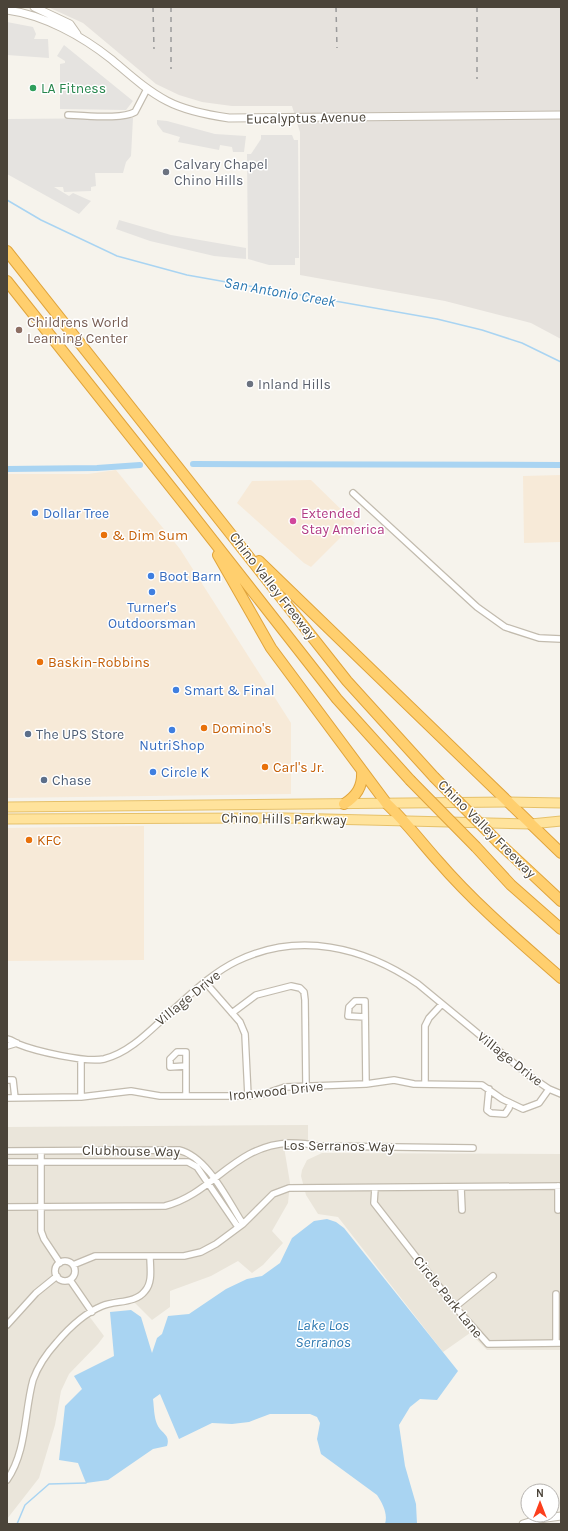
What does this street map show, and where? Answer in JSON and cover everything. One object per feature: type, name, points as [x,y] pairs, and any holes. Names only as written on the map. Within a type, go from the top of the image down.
[{"type":"highway","name":"Chino Valley Freeway","points":[[7,252],[347,680],[434,777],[498,842],[561,901]]},
{"type":"highway","name":"Chino Valley Freeway","points":[[7,281],[202,526],[337,699],[410,780],[511,885],[561,929]]},
{"type":"highway","points":[[202,526],[271,648],[388,804],[406,822],[437,861],[497,921],[561,978]]},
{"type":"highway","points":[[232,534],[561,853]]},
{"type":"highway","points":[[344,804],[352,799],[361,787],[362,771]]},
{"type":"main road","name":"Chino Hills Parkway","points":[[7,807],[507,802],[561,803]]},
{"type":"main road","name":"Chino Hills Parkway","points":[[7,819],[285,818],[531,824],[561,821]]},
{"type":"street","name":"Eucalyptus Avenue","points":[[34,7],[70,24],[77,34],[147,90],[168,102],[198,113],[229,118],[561,115]]},
{"type":"street","name":"Eucalyptus Avenue","points":[[7,10],[26,14],[77,34]]},
{"type":"street","points":[[68,115],[118,116],[132,114],[135,112],[147,90]]},
{"type":"street","points":[[353,493],[477,607],[505,627],[539,638],[561,639]]},
{"type":"street","name":"Village Drive","points":[[7,1039],[81,1060],[104,1059],[128,1049],[205,982],[237,961],[285,946],[330,947],[370,957],[399,972],[442,1004],[527,1074],[549,1089],[561,1094]]},
{"type":"street","points":[[205,982],[240,1022],[245,1034],[248,1096]]},
{"type":"street","points":[[232,1013],[256,995],[291,986],[300,988],[304,992],[305,1000],[306,1085]]},
{"type":"street","points":[[425,1084],[425,1026],[429,1018],[442,1004]]},
{"type":"street","points":[[365,1017],[366,1084]]},
{"type":"street","points":[[7,1046],[17,1043]]},
{"type":"street","points":[[81,1060],[81,1097]]},
{"type":"street","points":[[186,1066],[186,1096]]},
{"type":"street","points":[[7,1080],[14,1080],[15,1098]]},
{"type":"street","name":"Ironwood Drive","points":[[7,1098],[81,1097],[132,1092],[160,1096],[248,1096],[267,1093],[285,1087],[306,1085],[366,1084],[394,1080],[414,1084],[482,1085],[510,1103],[523,1109],[539,1103],[549,1089]]},
{"type":"street","points":[[488,1089],[488,1110],[491,1113],[505,1114],[510,1108],[510,1103]]},
{"type":"street","name":"Los Serranos Way","points":[[7,1207],[40,1208],[165,1206],[184,1199],[246,1155],[260,1149],[281,1144],[308,1144],[316,1146],[472,1148]]},
{"type":"street","name":"Clubhouse Way","points":[[7,1151],[180,1150],[201,1161],[213,1178],[241,1226]]},
{"type":"street","points":[[41,1151],[40,1208],[42,1235],[60,1262]]},
{"type":"street","name":"Clubhouse Way","points":[[7,1162],[184,1161],[195,1165],[241,1226]]},
{"type":"street","points":[[73,1265],[95,1256],[184,1256],[201,1252],[216,1244],[241,1226],[273,1194],[281,1190],[559,1186],[558,1210]]},
{"type":"street","name":"Circle Park Lane","points":[[375,1188],[374,1204],[455,1307],[488,1344],[559,1343]]},
{"type":"street","points":[[461,1188],[462,1210]]},
{"type":"street","points":[[7,1480],[13,1471],[24,1433],[33,1381],[37,1370],[48,1353],[63,1335],[92,1312],[113,1302],[135,1299],[144,1292],[150,1282],[150,1256]]},
{"type":"street","points":[[68,1261],[73,1265],[75,1273],[70,1280],[63,1281],[57,1276],[55,1269],[60,1262],[68,1261]]},
{"type":"street","points":[[7,1325],[36,1293],[57,1276]]},
{"type":"street","points":[[455,1307],[493,1276]]},
{"type":"street","points":[[70,1280],[92,1312]]},
{"type":"street","points":[[556,1294],[559,1343]]},
{"type":"street","points":[[7,1467],[13,1471]]},
{"type":"street","points":[[523,1524],[539,1519],[561,1516]]},
{"type":"shaded area","points":[[48,7],[561,7],[561,339],[531,323],[445,301],[300,275],[300,132],[292,106],[232,106],[202,102],[179,95],[156,84],[83,23]]},
{"type":"shaded area","points":[[7,22],[33,27],[36,34],[34,39],[48,39],[49,58],[7,55]]},
{"type":"shaded area","points":[[64,45],[133,101],[126,110],[60,109],[60,64],[65,63],[65,61],[57,56]]},
{"type":"shaded area","points":[[133,118],[131,156],[126,162],[123,173],[95,173],[96,186],[91,187],[91,191],[64,192],[63,187],[54,187],[69,196],[73,193],[91,201],[79,214],[7,174],[7,119]]},
{"type":"shaded area","points":[[157,120],[167,121],[215,134],[246,136],[244,152],[233,152],[232,147],[220,145],[219,150],[178,142],[180,137],[163,132],[157,124]]},
{"type":"shaded area","points":[[261,135],[292,135],[294,140],[298,140],[299,258],[295,258],[295,265],[269,265],[248,259],[247,154],[251,154],[261,139]]},
{"type":"shaded area","points":[[119,220],[171,235],[246,248],[246,259],[214,256],[150,241],[116,229]]},
{"type":"shaded area","points":[[116,470],[180,549],[291,723],[291,794],[7,798],[7,474],[88,474]]},
{"type":"shaded area","points":[[561,475],[561,542],[524,543],[523,476]]},
{"type":"shaded area","points":[[311,480],[355,523],[311,567],[304,563],[237,503],[252,481]]},
{"type":"shaded area","points":[[144,826],[144,960],[7,961],[7,828]]},
{"type":"shaded area","points":[[308,1125],[308,1144],[283,1141],[290,1183],[288,1203],[272,1231],[283,1243],[263,1265],[252,1273],[238,1261],[211,1276],[170,1291],[170,1307],[152,1320],[129,1297],[114,1298],[102,1302],[86,1312],[104,1336],[69,1374],[61,1391],[55,1425],[39,1478],[7,1519],[7,1127]]},
{"type":"shaded area","points":[[322,1153],[561,1154],[561,1350],[487,1350],[470,1333],[443,1352],[338,1217],[318,1214],[306,1195],[301,1176],[302,1170],[307,1160]]},
{"type":"water","name":"Lake Los Serranos","points":[[327,1219],[336,1222],[344,1228],[458,1371],[437,1400],[420,1399],[410,1407],[399,1425],[405,1466],[416,1504],[417,1524],[385,1524],[386,1517],[384,1509],[377,1495],[321,1454],[317,1439],[320,1423],[317,1417],[310,1414],[270,1414],[249,1422],[232,1424],[212,1423],[179,1439],[160,1394],[153,1399],[155,1415],[158,1427],[168,1439],[167,1446],[153,1449],[108,1480],[86,1483],[78,1463],[59,1460],[65,1406],[82,1389],[74,1376],[114,1356],[110,1312],[131,1310],[141,1317],[152,1353],[157,1338],[162,1334],[168,1316],[189,1314],[226,1289],[247,1279],[262,1276],[280,1263],[292,1238],[314,1221]]},
{"type":"waterway","name":"San Antonio Creek","points":[[7,200],[41,220],[117,256],[187,275],[437,319],[482,330],[522,343],[561,362]]},
{"type":"waterway","points":[[193,464],[561,465]]},
{"type":"waterway","points":[[7,469],[97,468],[140,465]]},
{"type":"waterway","points":[[17,1524],[25,1505],[49,1484],[86,1483]]},
{"type":"railway","points":[[153,7],[154,49]]},
{"type":"railway","points":[[171,7],[171,69]]},
{"type":"railway","points":[[336,7],[337,48]]},
{"type":"railway","points":[[477,7],[477,79]]},
{"type":"place","name":"LA Fitness","points":[[33,88]]},
{"type":"place","name":"Calvary Chapel Chino Hills","points":[[166,172]]},
{"type":"place","name":"Childrens World Learning Center","points":[[19,330]]},
{"type":"place","name":"Inland Hills","points":[[250,384]]},
{"type":"place","name":"Dollar Tree","points":[[35,513]]},
{"type":"place","name":"Extended Stay America","points":[[293,521]]},
{"type":"place","name":"& Dim Sum","points":[[104,535]]},
{"type":"place","name":"Boot Barn","points":[[151,576]]},
{"type":"place","name":"Turner's Outdoorsman","points":[[152,592]]},
{"type":"place","name":"Baskin-Robbins","points":[[40,662]]},
{"type":"place","name":"Smart & Final","points":[[176,690]]},
{"type":"place","name":"Domino's","points":[[204,728]]},
{"type":"place","name":"NutriShop","points":[[172,730]]},
{"type":"place","name":"The UPS Store","points":[[28,734]]},
{"type":"place","name":"Carl's Jr.","points":[[265,767]]},
{"type":"place","name":"Circle K","points":[[153,772]]},
{"type":"place","name":"Chase","points":[[44,780]]},
{"type":"place","name":"KFC","points":[[29,840]]}]
